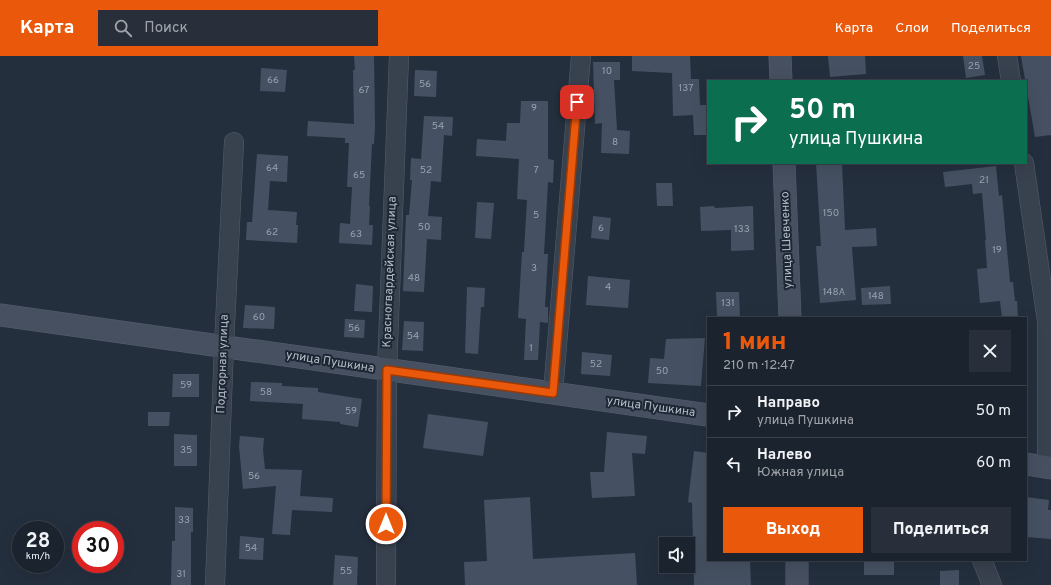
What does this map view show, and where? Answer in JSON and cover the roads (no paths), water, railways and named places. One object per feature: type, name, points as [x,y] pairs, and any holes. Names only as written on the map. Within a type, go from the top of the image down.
[{"type":"street","name":"Красногвардейская улица","points":[[386,585],[387,370],[399,56]]},
{"type":"street","points":[[553,393],[581,56]]},
{"type":"street","points":[[780,56],[781,80]]},
{"type":"street","points":[[1007,56],[1011,80]]},
{"type":"street","name":"Подгорная улица","points":[[215,585],[224,346],[234,142]]},
{"type":"street","name":"улица Шевченко","points":[[784,164],[790,317]]},
{"type":"street","points":[[1024,164],[1047,321],[1041,466]]},
{"type":"street","name":"улица Пушкина","points":[[0,315],[707,415]]},
{"type":"street","points":[[797,561],[797,585]]},
{"type":"street","points":[[982,561],[992,585]]}]
